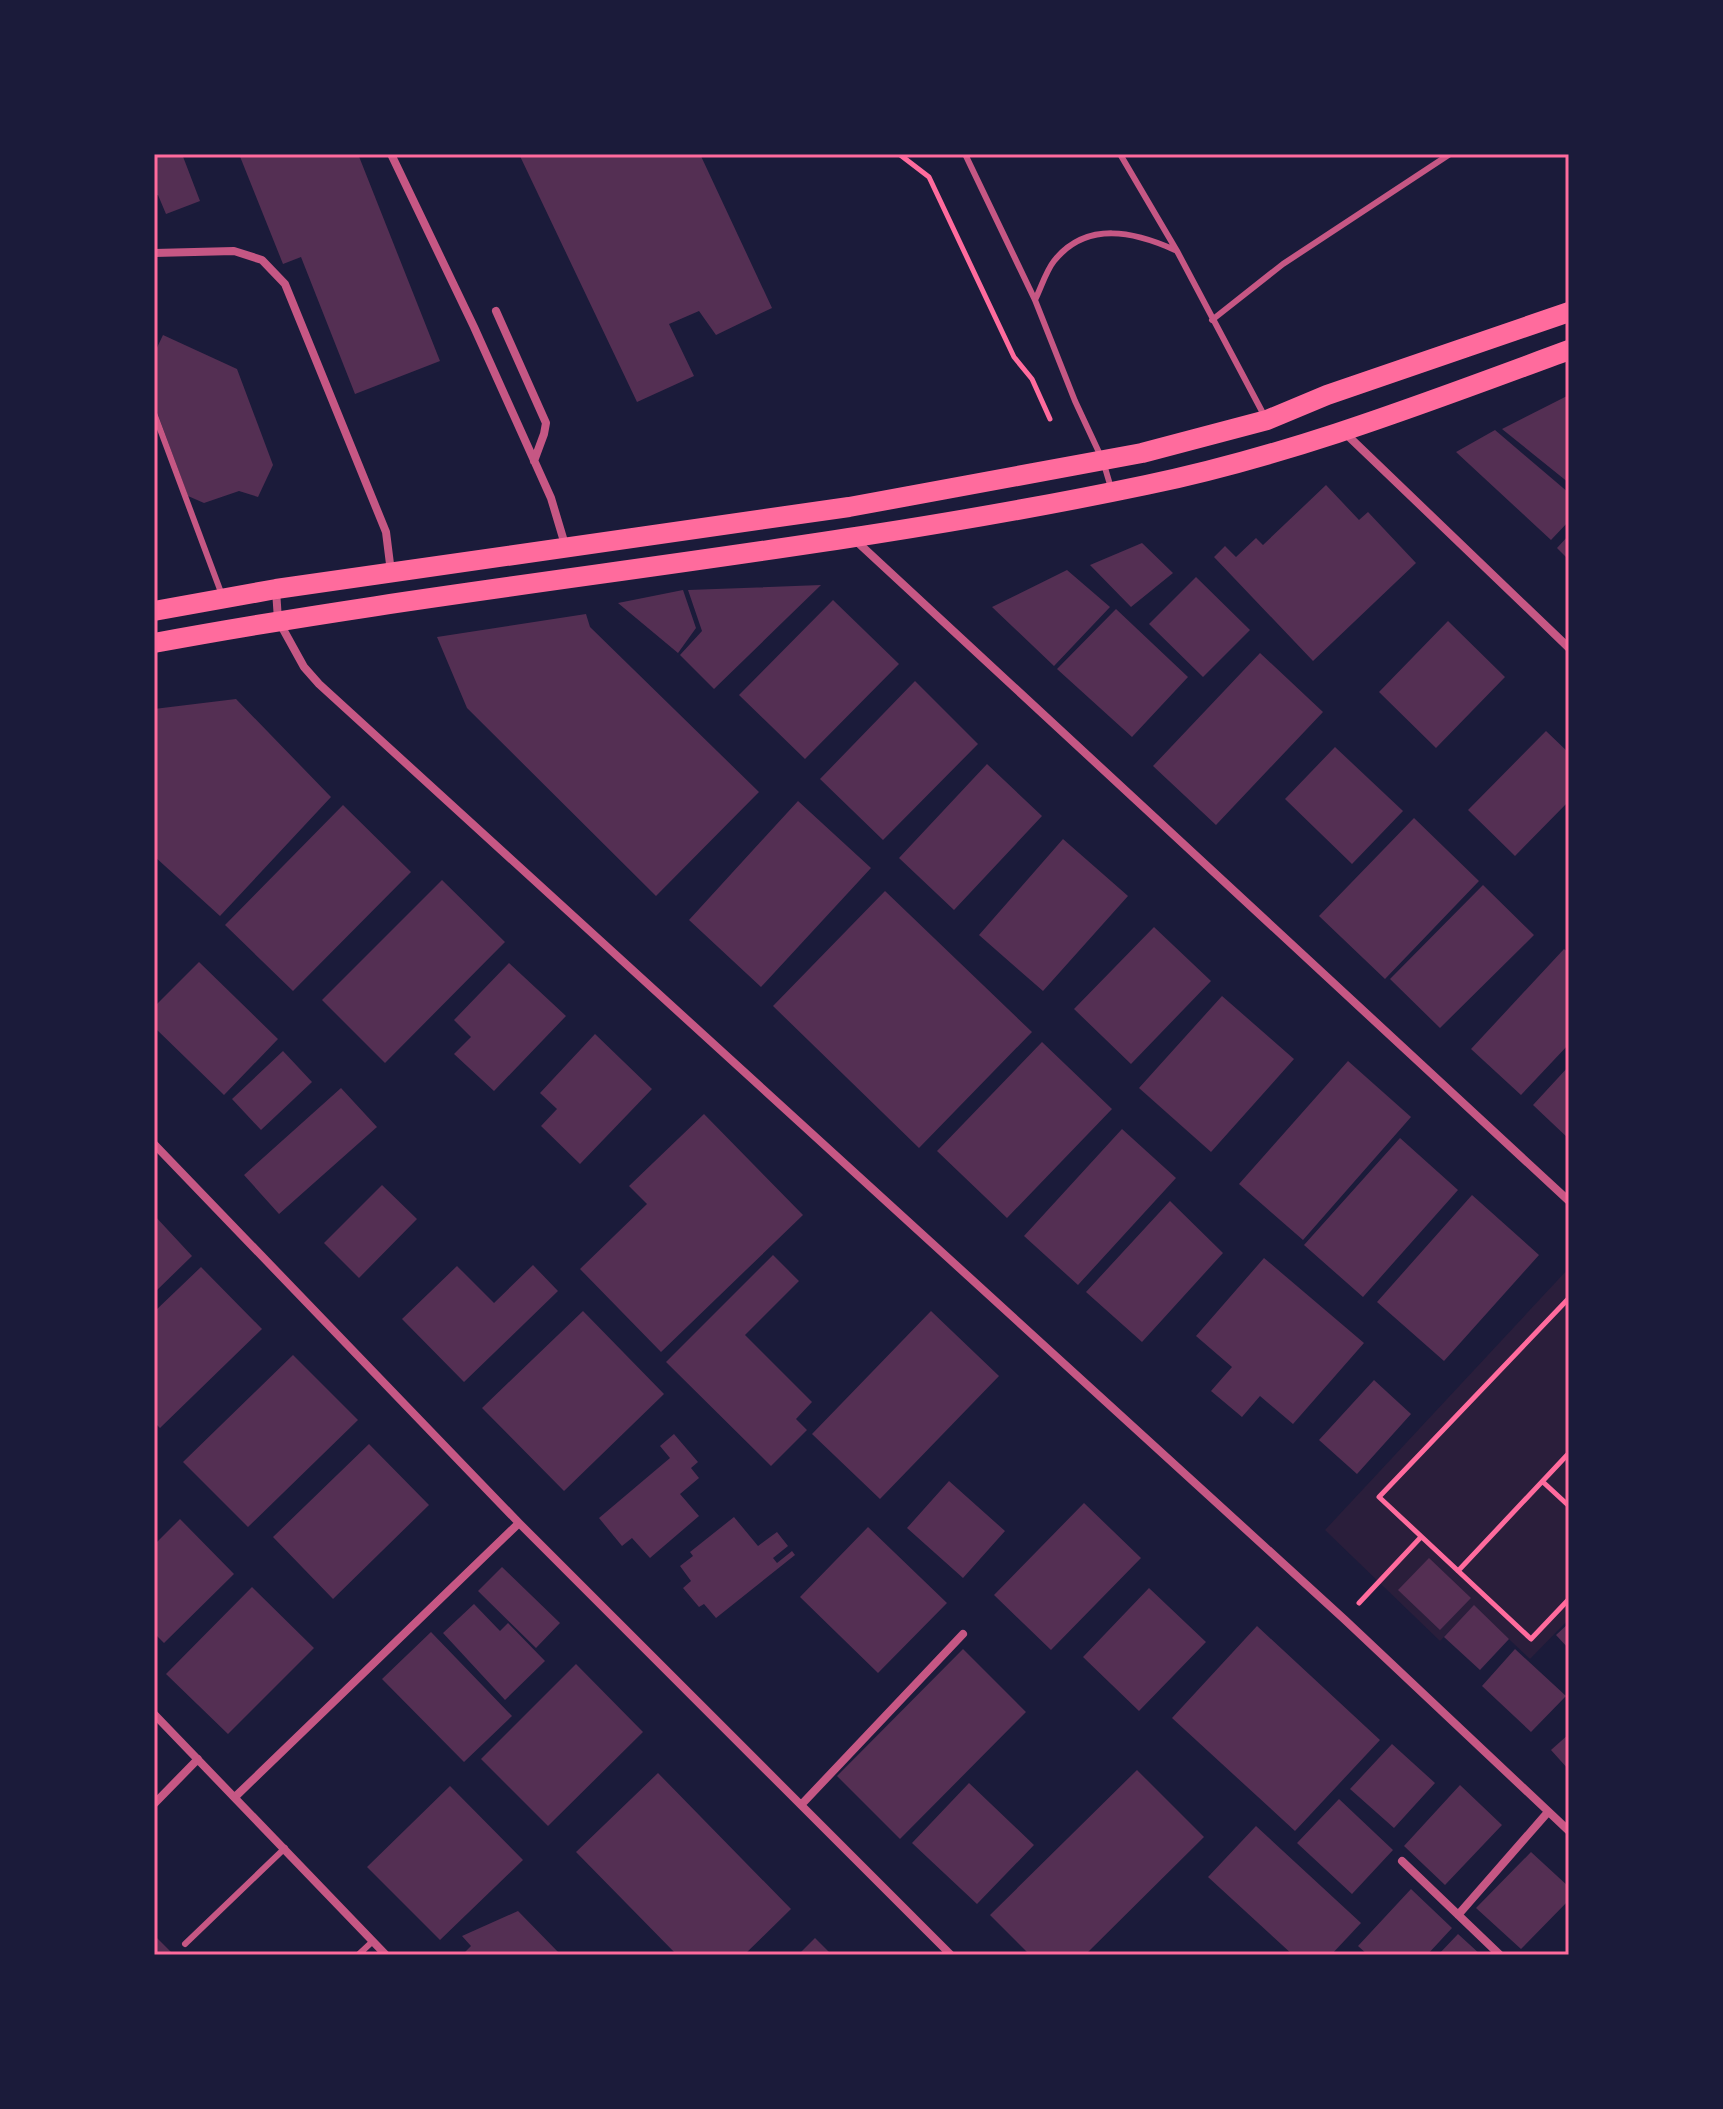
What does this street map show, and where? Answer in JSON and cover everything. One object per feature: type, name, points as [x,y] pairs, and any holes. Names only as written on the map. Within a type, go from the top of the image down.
[{"type":"main road","points":[[154,611],[276,589],[849,507],[1142,453],[1267,420],[1327,395],[1569,312]]},
{"type":"main road","points":[[154,643],[278,620],[854,539],[1149,485],[1345,433],[1569,350]]},
{"type":"street","points":[[391,154],[551,498],[566,548]]},
{"type":"street","points":[[154,253],[234,251],[262,260],[285,284],[386,532],[391,573]]},
{"type":"street","points":[[496,311],[546,423],[534,461]]},
{"type":"street","points":[[1345,433],[1569,648]]},
{"type":"street","points":[[854,539],[1569,1201]]},
{"type":"street","points":[[276,589],[278,620],[304,667],[319,684],[1344,1619],[1569,1831]]},
{"type":"street","points":[[154,1144],[519,1523],[951,1955]]},
{"type":"street","points":[[235,1797],[519,1523]]},
{"type":"street","points":[[801,1805],[963,1634]]},
{"type":"street","points":[[154,1714],[386,1955]]},
{"type":"street","points":[[154,1804],[198,1759]]},
{"type":"street","points":[[1458,1915],[1548,1812]]},
{"type":"street","points":[[1402,1861],[1500,1955]]},
{"type":"lane","points":[[965,154],[1035,300],[1075,401],[1103,461],[1112,492]]},
{"type":"lane","points":[[1120,154],[1177,251],[1267,420]]},
{"type":"lane","points":[[1212,320],[1283,264],[1450,154]]},
{"type":"lane","points":[[1035,300],[1054,261],[1077,242],[1113,232],[1145,236],[1177,251]]},
{"type":"lane","points":[[154,413],[223,598]]},
{"type":"lane","points":[[185,1944],[285,1848]]},
{"type":"lane","points":[[358,1955],[373,1941]]},
{"type":"path","points":[[899,154],[929,177],[1014,357],[1032,379],[1050,419]]},
{"type":"path","points":[[1569,1298],[1379,1497],[1531,1639],[1569,1599]]},
{"type":"path","points":[[1458,1571],[1569,1453]]},
{"type":"path","points":[[1543,1482],[1569,1506]]},
{"type":"path","points":[[1370,1591],[1421,1537]]},
{"type":"shaded area","points":[[1569,1268],[1569,1619],[1530,1659],[1474,1606],[1440,1641],[1325,1530]]},
{"type":"building","points":[[154,154],[182,154],[200,201],[166,214],[158,195],[154,196]]},
{"type":"building","points":[[239,154],[358,154],[440,361],[355,394],[301,257],[283,264]]},
{"type":"building","points":[[519,154],[700,154],[772,308],[716,335],[699,311],[669,324],[694,376],[637,402]]},
{"type":"building","points":[[163,335],[237,369],[273,465],[258,497],[239,491],[204,503],[188,496],[154,404],[154,354]]},
{"type":"building","points":[[1569,395],[1569,483],[1502,429]]},
{"type":"building","points":[[1495,430],[1569,493],[1569,521],[1551,540],[1456,452]]},
{"type":"building","points":[[1326,485],[1359,520],[1368,512],[1416,563],[1313,661],[1214,557],[1225,546],[1236,557],[1256,538],[1263,545]]},
{"type":"building","points":[[1569,535],[1569,560],[1557,548]]},
{"type":"building","points":[[1142,543],[1173,573],[1131,607],[1090,565]]},
{"type":"building","points":[[1067,570],[1110,607],[1054,666],[992,607]]},
{"type":"building","points":[[1196,577],[1250,630],[1203,677],[1149,624]]},
{"type":"building","points":[[821,585],[714,689],[680,655],[702,631],[688,590]]},
{"type":"building","points":[[683,590],[696,628],[678,653],[618,603]]},
{"type":"building","points":[[833,600],[899,664],[805,759],[739,695]]},
{"type":"building","points":[[1116,609],[1188,677],[1132,737],[1057,669]]},
{"type":"building","points":[[586,614],[590,627],[759,792],[656,896],[467,708],[437,637]]},
{"type":"building","points":[[1448,621],[1505,677],[1436,748],[1379,692]]},
{"type":"building","points":[[1260,653],[1323,712],[1216,825],[1153,766]]},
{"type":"building","points":[[915,681],[978,744],[883,840],[820,779]]},
{"type":"building","points":[[236,699],[331,797],[220,916],[154,856],[154,709]]},
{"type":"building","points":[[1546,731],[1569,753],[1569,801],[1515,856],[1468,810]]},
{"type":"building","points":[[1335,747],[1403,811],[1352,864],[1285,799]]},
{"type":"building","points":[[987,764],[1042,816],[954,910],[899,858]]},
{"type":"building","points":[[798,801],[871,868],[761,987],[689,920]]},
{"type":"building","points":[[343,805],[411,872],[293,991],[225,925]]},
{"type":"building","points":[[1414,818],[1479,881],[1385,979],[1319,916]]},
{"type":"building","points":[[1063,839],[1128,896],[1043,991],[979,935]]},
{"type":"building","points":[[442,880],[505,942],[385,1063],[322,1000]]},
{"type":"building","points":[[1483,885],[1534,935],[1440,1028],[1390,979]]},
{"type":"building","points":[[885,891],[1032,1032],[919,1148],[773,1006]]},
{"type":"building","points":[[1154,927],[1211,981],[1131,1064],[1074,1009]]},
{"type":"building","points":[[1564,949],[1569,953],[1569,1044],[1521,1095],[1471,1049]]},
{"type":"building","points":[[199,962],[278,1039],[224,1095],[154,1027],[154,1007]]},
{"type":"building","points":[[509,963],[566,1016],[494,1091],[454,1054],[471,1037],[454,1020]]},
{"type":"building","points":[[1222,996],[1294,1059],[1211,1152],[1139,1088]]},
{"type":"building","points":[[595,1034],[652,1089],[580,1164],[541,1126],[557,1109],[540,1093]]},
{"type":"building","points":[[1042,1042],[1112,1109],[1007,1218],[937,1151]]},
{"type":"building","points":[[283,1051],[312,1082],[261,1130],[232,1099]]},
{"type":"building","points":[[1348,1061],[1411,1117],[1303,1240],[1239,1184]]},
{"type":"building","points":[[1569,1066],[1569,1139],[1533,1105]]},
{"type":"building","points":[[341,1088],[377,1127],[279,1214],[244,1175]]},
{"type":"building","points":[[704,1114],[803,1215],[661,1352],[580,1269],[647,1204],[629,1186]]},
{"type":"building","points":[[1122,1129],[1176,1178],[1078,1285],[1024,1236]]},
{"type":"building","points":[[1400,1138],[1458,1190],[1363,1297],[1304,1245]]},
{"type":"building","points":[[382,1185],[417,1219],[359,1278],[324,1243]]},
{"type":"building","points":[[1472,1195],[1539,1255],[1444,1361],[1377,1302]]},
{"type":"building","points":[[1170,1201],[1223,1253],[1142,1342],[1086,1292]]},
{"type":"building","points":[[154,1215],[192,1256],[154,1293]]},
{"type":"building","points":[[773,1255],[799,1281],[745,1335],[812,1402],[796,1419],[807,1430],[771,1466],[666,1362]]},
{"type":"building","points":[[1264,1258],[1364,1343],[1293,1424],[1260,1396],[1242,1417],[1211,1391],[1232,1367],[1196,1336]]},
{"type":"building","points":[[533,1265],[558,1291],[464,1382],[402,1319],[457,1266],[494,1303]]},
{"type":"building","points":[[201,1267],[262,1329],[160,1428],[154,1422],[154,1312]]},
{"type":"building","points":[[583,1311],[664,1394],[564,1491],[482,1408]]},
{"type":"building","points":[[931,1311],[999,1376],[880,1499],[812,1434]]},
{"type":"building","points":[[293,1355],[358,1420],[248,1527],[183,1462]]},
{"type":"building","points":[[1374,1380],[1411,1414],[1357,1474],[1319,1440]]},
{"type":"building","points":[[674,1434],[698,1462],[691,1468],[699,1478],[680,1494],[699,1516],[650,1558],[632,1538],[622,1546],[599,1518],[670,1458],[660,1446]]},
{"type":"building","points":[[369,1444],[429,1505],[333,1599],[273,1537]]},
{"type":"building","points":[[949,1481],[1005,1531],[963,1578],[907,1528]]},
{"type":"building","points":[[1084,1503],[1141,1558],[1051,1650],[994,1595]]},
{"type":"building","points":[[734,1517],[758,1546],[777,1532],[788,1546],[773,1558],[777,1563],[792,1551],[795,1555],[716,1618],[704,1604],[699,1607],[683,1588],[691,1581],[680,1566],[693,1556],[690,1552]]},
{"type":"building","points":[[180,1519],[234,1574],[164,1643],[154,1633],[154,1545]]},
{"type":"building","points":[[868,1527],[947,1603],[878,1673],[800,1597]]},
{"type":"building","points":[[1429,1558],[1471,1598],[1440,1630],[1398,1590]]},
{"type":"building","points":[[502,1567],[560,1623],[536,1648],[478,1591]]},
{"type":"building","points":[[252,1587],[314,1648],[228,1734],[166,1674]]},
{"type":"building","points":[[1149,1588],[1206,1642],[1139,1711],[1083,1657]]},
{"type":"building","points":[[474,1604],[500,1631],[508,1623],[545,1661],[505,1700],[443,1633]]},
{"type":"building","points":[[1474,1605],[1509,1639],[1480,1670],[1444,1637]]},
{"type":"building","points":[[1569,1623],[1569,1649],[1556,1635]]},
{"type":"building","points":[[1257,1626],[1380,1740],[1295,1831],[1172,1718]]},
{"type":"building","points":[[431,1632],[512,1716],[464,1762],[382,1679]]},
{"type":"building","points":[[963,1649],[1026,1712],[900,1839],[837,1776]]},
{"type":"building","points":[[1515,1649],[1566,1696],[1531,1732],[1482,1686]]},
{"type":"building","points":[[576,1664],[643,1732],[548,1826],[481,1759]]},
{"type":"building","points":[[1569,1734],[1569,1770],[1551,1750]]},
{"type":"building","points":[[1392,1744],[1435,1783],[1394,1828],[1350,1789]]},
{"type":"building","points":[[1137,1770],[1204,1837],[1085,1955],[1030,1955],[990,1915]]},
{"type":"building","points":[[658,1773],[791,1909],[744,1955],[677,1955],[576,1852]]},
{"type":"building","points":[[969,1783],[1034,1845],[977,1904],[912,1843]]},
{"type":"building","points":[[1460,1785],[1502,1825],[1445,1885],[1404,1846]]},
{"type":"building","points":[[450,1786],[523,1860],[440,1940],[367,1867]]},
{"type":"building","points":[[1339,1799],[1393,1850],[1352,1894],[1297,1843]]},
{"type":"building","points":[[1256,1826],[1361,1923],[1331,1955],[1293,1955],[1208,1877]]},
{"type":"building","points":[[1531,1852],[1569,1887],[1569,1900],[1521,1949],[1476,1908]]},
{"type":"building","points":[[1411,1889],[1452,1928],[1427,1955],[1368,1955],[1358,1946]]},
{"type":"building","points":[[518,1911],[561,1955],[462,1955],[471,1946],[462,1936]]},
{"type":"building","points":[[1458,1934],[1481,1955],[1438,1955]]},
{"type":"building","points":[[154,1935],[174,1955],[154,1955]]},
{"type":"building","points":[[815,1938],[832,1955],[798,1955]]}]
